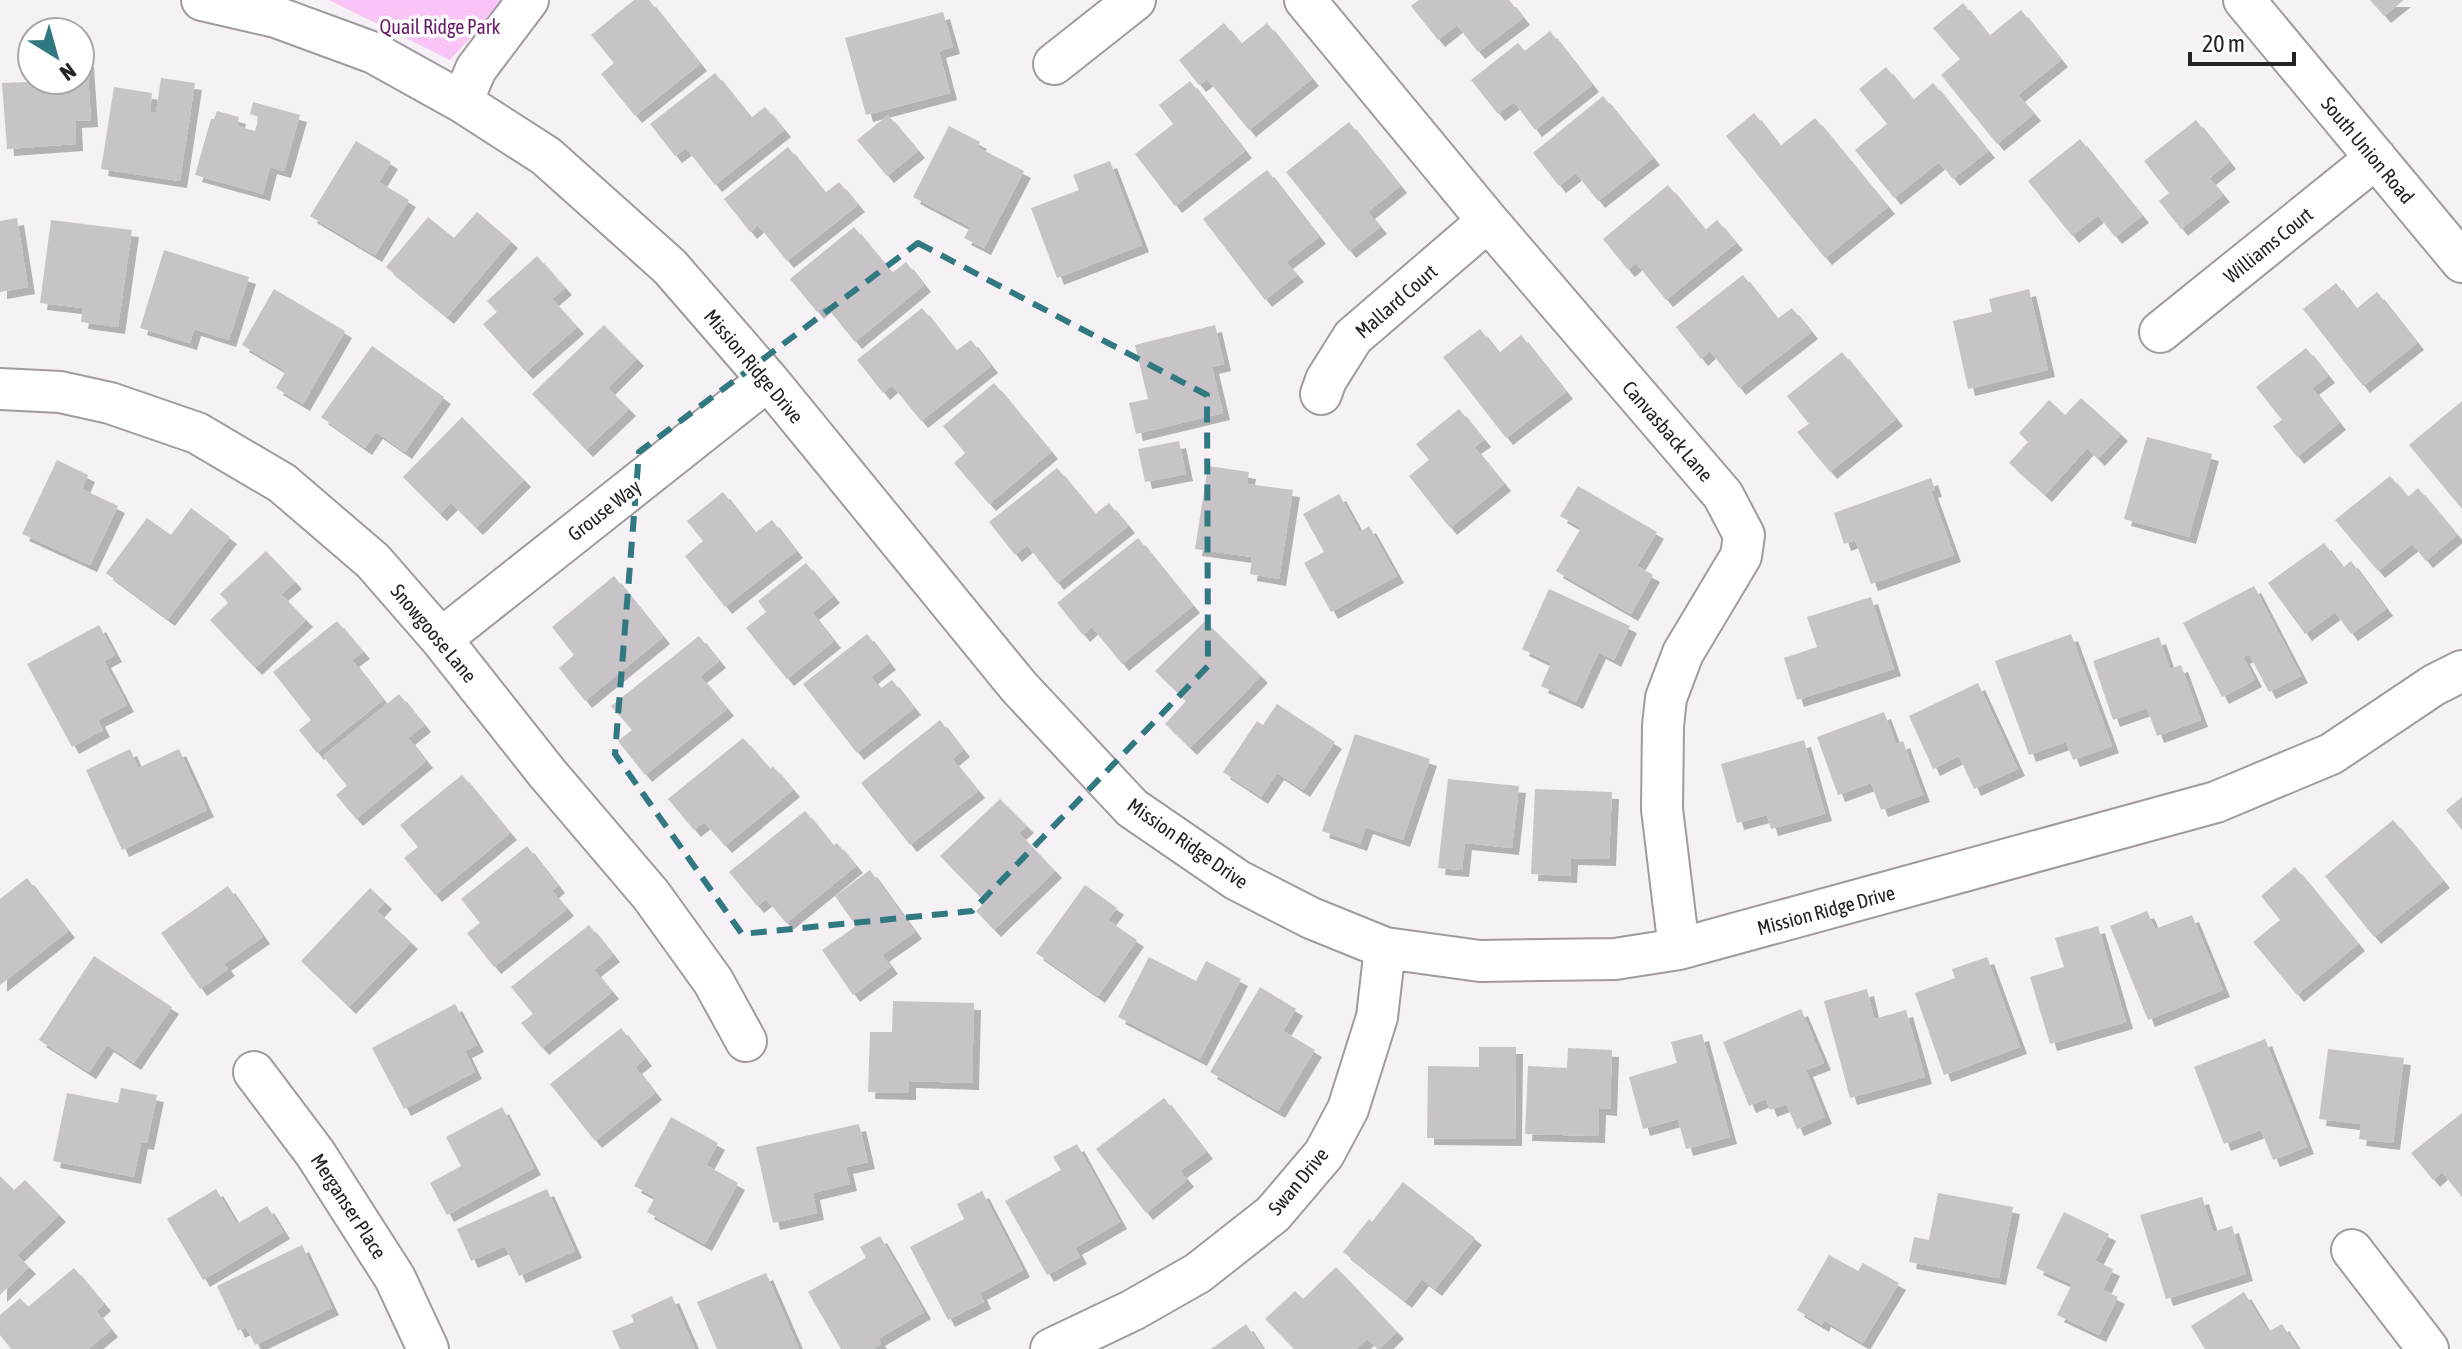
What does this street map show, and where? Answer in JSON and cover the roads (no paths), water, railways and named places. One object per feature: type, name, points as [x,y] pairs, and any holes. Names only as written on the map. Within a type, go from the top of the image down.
[{"type":"street","name":"Mission Ridge Drive","points":[[202,0],[276,17],[374,53],[462,102],[546,156],[670,267],[768,380],[1019,687],[1132,808],[1237,880],[1311,918],[1385,948],[1480,961],[1615,959],[1679,949],[2216,802],[2331,754],[2448,678],[2462,642]]},
{"type":"street","points":[[462,102],[476,69],[528,0]]},
{"type":"street","points":[[1054,64],[1135,0]]},
{"type":"street","name":"Canvasback Lane","points":[[1305,0],[1488,221],[1723,495],[1744,535],[1741,556],[1683,653],[1666,698],[1662,809],[1679,949]]},
{"type":"street","name":"South Union Road","points":[[2244,0],[2462,262]]},
{"type":"street","name":"Williams Court","points":[[2160,332],[2376,158]]},
{"type":"street","name":"Mallard Court","points":[[1321,394],[1326,380],[1353,337],[1488,221]]},
{"type":"street","name":"Grouse Way","points":[[441,639],[768,380]]},
{"type":"street","name":"Snowgoose Lane","points":[[0,389],[60,392],[110,403],[197,433],[282,483],[373,561],[651,895],[713,981],[746,1041]]},
{"type":"street","name":"Swan Drive","points":[[1051,1349],[1133,1310],[1198,1273],[1273,1214],[1324,1154],[1348,1109],[1377,1017],[1385,948]]},
{"type":"street","name":"Merganser Place","points":[[254,1072],[315,1153],[395,1278],[428,1349]]},
{"type":"street","points":[[2352,1250],[2428,1349]]},
{"type":"park label","name":"Quail Ridge Park","points":[[440,26]]}]
